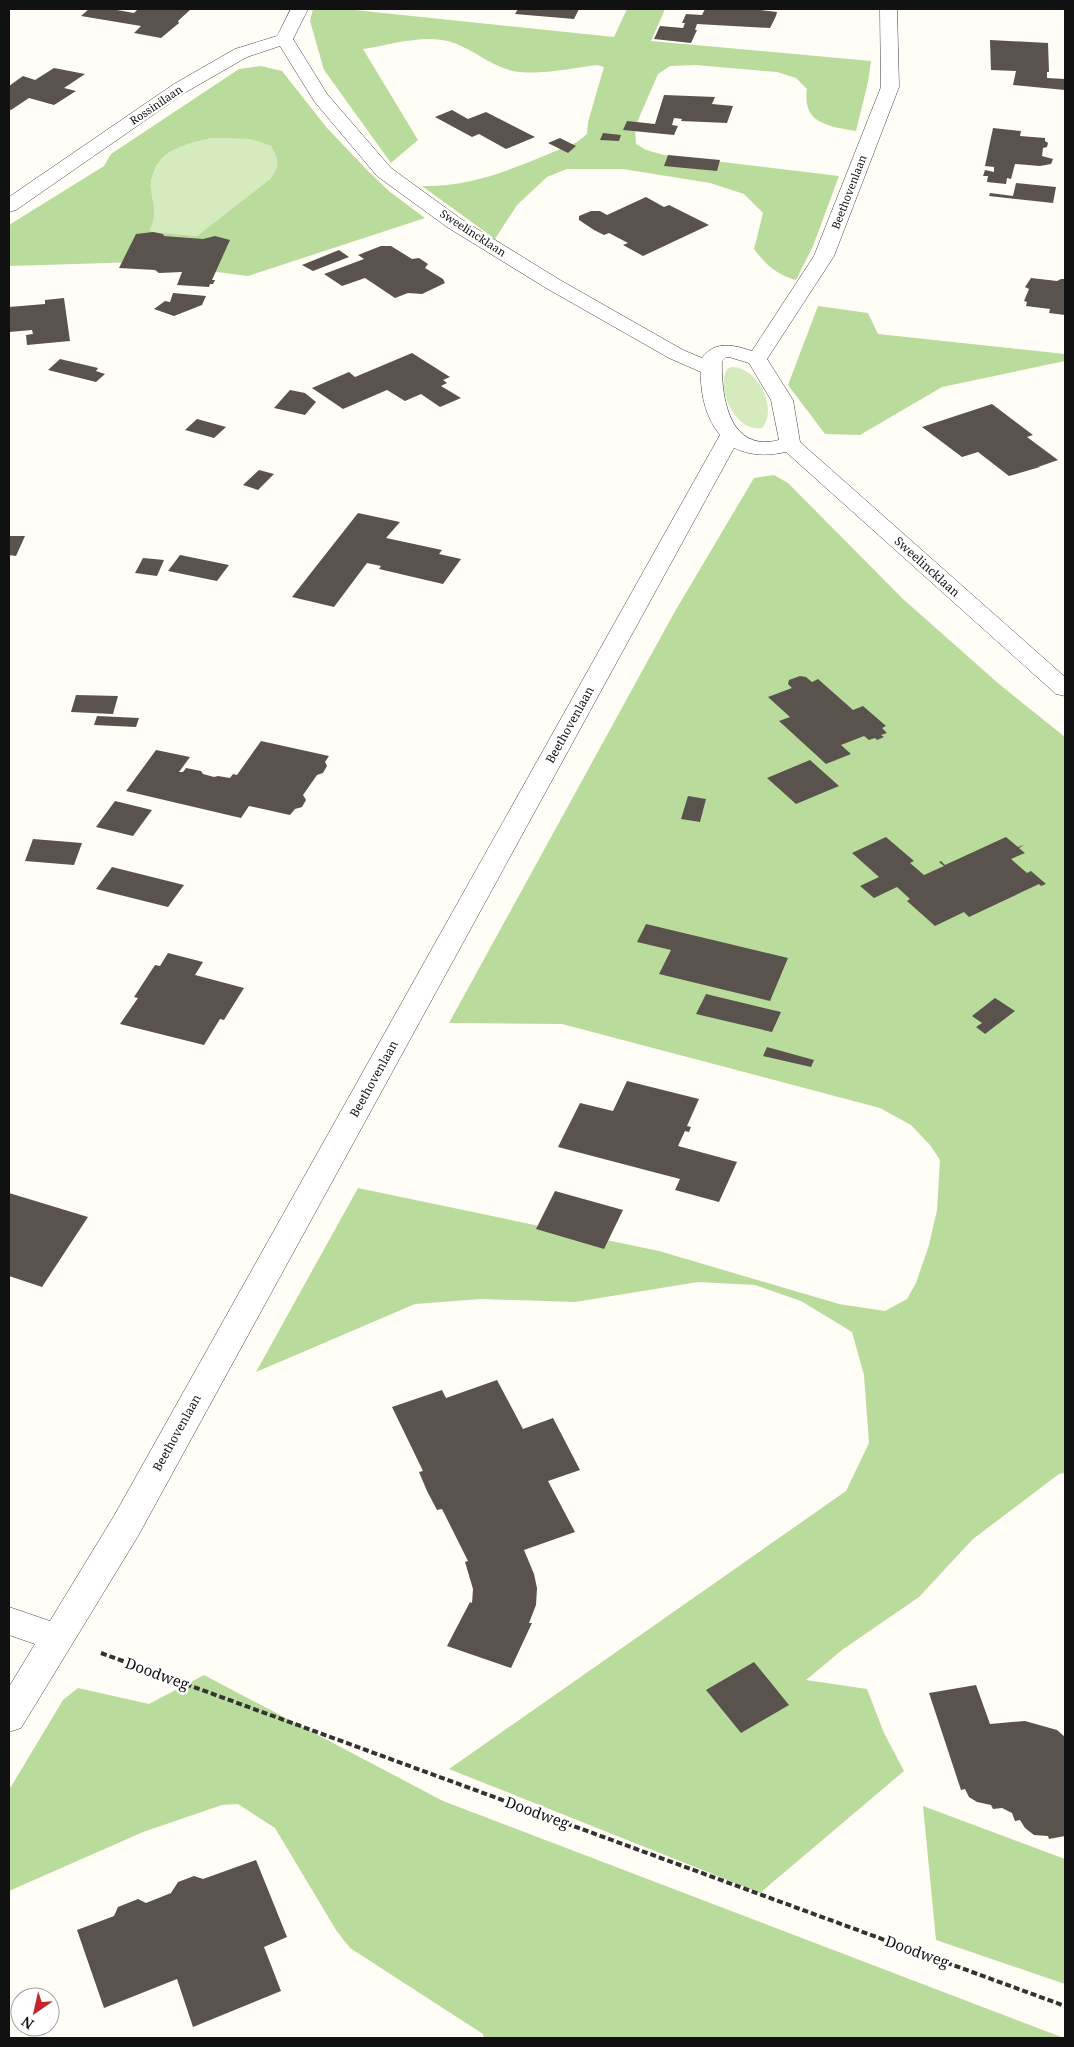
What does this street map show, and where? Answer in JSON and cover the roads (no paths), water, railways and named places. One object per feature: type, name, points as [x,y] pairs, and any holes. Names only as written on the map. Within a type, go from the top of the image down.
[{"type":"street","points":[[284,39],[299,9]]},
{"type":"street","name":"Beethovenlaan","points":[[757,359],[824,256],[890,87],[889,9]]},
{"type":"street","name":"Rossinilaan","points":[[9,206],[180,88],[241,53],[284,39]]},
{"type":"street","name":"Sweelincklaan","points":[[284,39],[320,97],[384,172],[454,223],[553,284],[676,354],[711,369]]},
{"type":"street","points":[[737,352],[757,359],[782,400],[790,444],[777,449],[758,451],[743,446],[730,436],[717,410],[711,391],[712,359],[718,353],[737,352]]},
{"type":"street","name":"Beethovenlaan","points":[[9,1717],[126,1526],[730,436]]},
{"type":"street","name":"Sweelincklaan","points":[[790,444],[1065,689]]},
{"type":"street","points":[[9,1620],[58,1638]]}]
